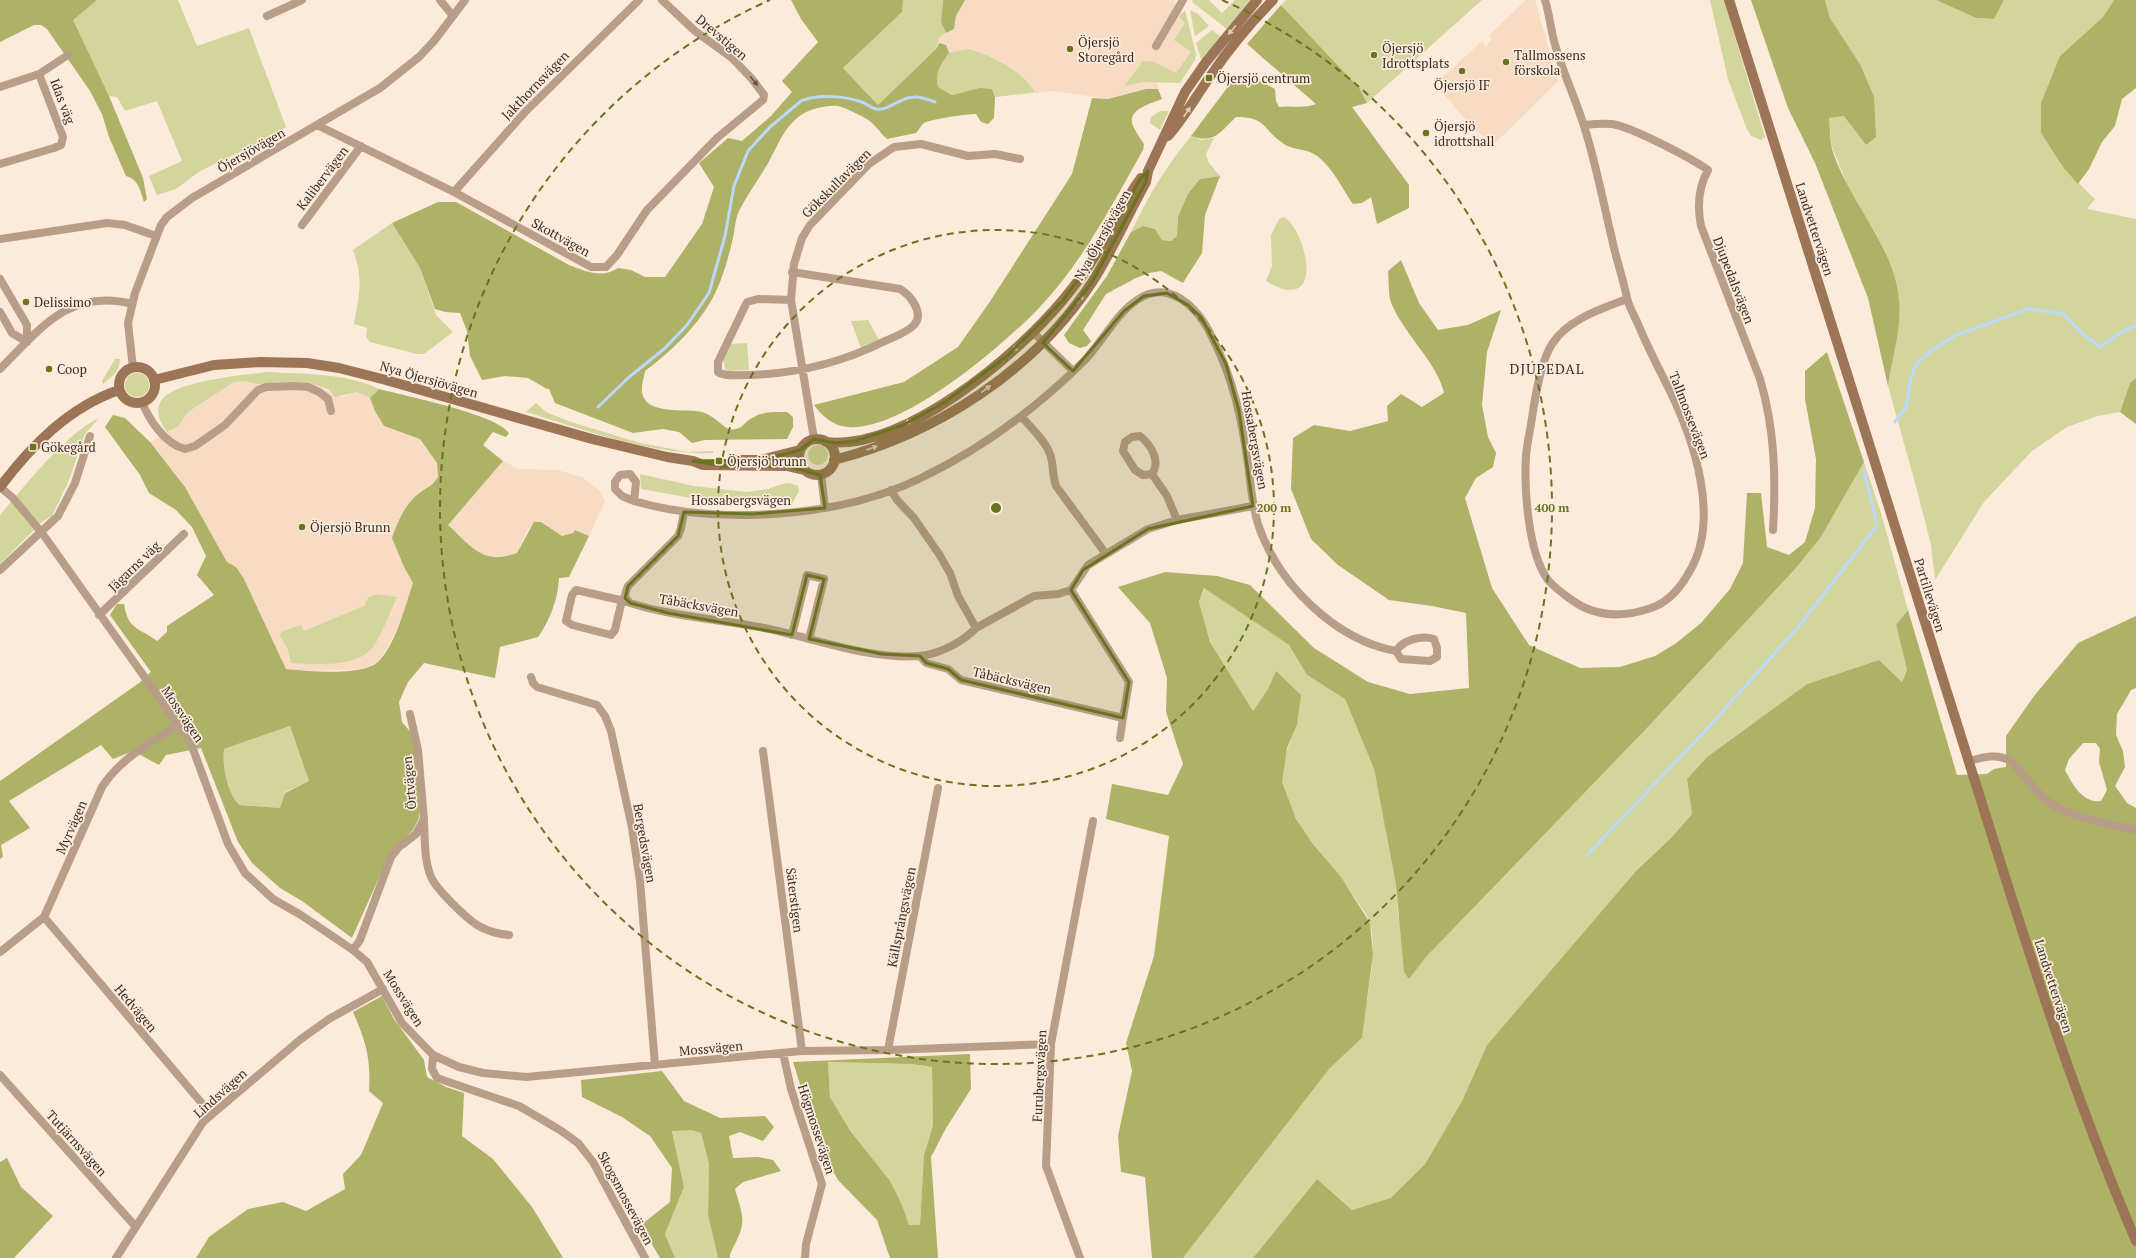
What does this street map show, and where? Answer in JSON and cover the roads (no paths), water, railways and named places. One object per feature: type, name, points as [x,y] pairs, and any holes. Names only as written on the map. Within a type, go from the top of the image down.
[{"type":"street","points":[[267,16],[302,0]]},
{"type":"street","points":[[440,0],[453,16]]},
{"type":"street","name":"Öjersjövägen","points":[[133,368],[128,323],[132,304],[156,236],[166,217],[192,198],[380,88],[403,71],[434,41],[465,0]]},
{"type":"street","name":"Jakthornsvägen","points":[[454,192],[524,112],[639,0]]},
{"type":"street","name":"Drevstigen","points":[[662,0],[695,31],[732,58],[752,79],[764,95]]},
{"type":"street","points":[[1156,46],[1183,0]]},
{"type":"street","name":"Nya Öjersjövägen","points":[[693,461],[702,465],[787,466],[814,474],[821,474],[830,469],[834,460],[878,446],[929,424],[951,412],[1019,366],[1056,329],[1091,284],[1146,182],[1148,171],[1163,142],[1185,92],[1206,62],[1257,0]]},
{"type":"street","name":"Nya Öjersjövägen","points":[[1163,142],[1185,116],[1209,78],[1248,26],[1273,0]]},
{"type":"street","name":"Tallmossevägen","points":[[1545,0],[1555,47],[1584,125],[1595,163],[1615,253],[1626,288],[1627,299],[1670,392],[1692,448],[1702,493],[1703,519],[1696,561],[1673,594],[1651,608],[1626,614],[1612,615],[1598,613],[1576,604],[1548,580],[1540,566],[1527,513],[1526,455],[1540,374],[1552,344],[1568,327],[1588,315],[1627,299]]},
{"type":"street","name":"Landvettervägen","points":[[1729,0],[1876,465]]},
{"type":"street","name":"Idas väg","points":[[0,87],[39,74],[68,56]]},
{"type":"street","name":"Idas väg","points":[[0,164],[54,148],[63,142],[59,122],[39,74]]},
{"type":"street","name":"Skottvägen","points":[[317,125],[454,192],[591,267],[606,267],[617,255],[647,210],[717,138],[758,106],[763,100],[764,95]]},
{"type":"street","name":"Djupedalsvägen","points":[[1584,125],[1614,124],[1688,157],[1708,170],[1699,192],[1698,214],[1701,226],[1760,379],[1768,405],[1775,468],[1773,530]]},
{"type":"street","name":"Gökskullavägen","points":[[814,439],[791,300],[792,272],[802,238],[814,220],[869,164],[894,147],[921,144],[968,156],[996,154],[1020,159]]},
{"type":"street","name":"Kalibervägen","points":[[302,225],[361,146]]},
{"type":"street","name":"Nya Öjersjövägen","points":[[154,380],[214,365],[260,362],[307,363],[339,368],[386,380],[632,450],[693,461],[761,460],[800,450],[804,444],[814,439],[826,442],[855,441],[876,436],[920,416],[945,402],[980,379],[1033,332],[1063,300],[1104,243],[1140,179],[1148,171]]},
{"type":"street","points":[[0,239],[107,223],[125,225],[156,236]]},
{"type":"street","points":[[791,300],[758,299],[747,302],[718,362],[716,370],[727,375],[802,371],[835,362],[870,349],[915,325],[918,316],[912,299],[900,289],[792,272]]},
{"type":"street","points":[[0,279],[27,325],[27,342]]},
{"type":"street","name":"Hossabergsvägen","points":[[634,501],[684,512],[753,514],[825,508],[866,499],[891,490],[919,479],[953,462],[1021,416],[1088,357],[1124,311],[1140,298],[1155,293],[1167,293],[1188,305],[1201,317],[1226,364],[1239,411],[1254,506],[1265,542],[1278,566],[1296,589],[1321,614],[1350,634],[1369,644],[1396,651],[1401,659],[1430,661],[1437,657],[1438,648],[1434,639],[1427,638],[1406,641],[1396,651]]},
{"type":"street","points":[[0,369],[55,315],[75,305],[100,300],[132,304]]},
{"type":"street","points":[[0,312],[12,333],[27,342]]},
{"type":"street","points":[[1033,332],[1073,371]]},
{"type":"street","points":[[133,368],[147,371],[154,380],[152,394],[142,402],[136,403],[127,400],[119,390],[119,383],[122,375],[133,368]]},
{"type":"street","points":[[142,402],[154,424],[175,445],[185,450],[195,446],[225,425],[258,390],[266,387],[308,387],[328,399],[331,411]]},
{"type":"street","points":[[0,487],[28,452],[50,431],[88,404],[119,390]]},
{"type":"street","points":[[1021,416],[1043,442],[1050,453],[1052,476],[1056,486],[1106,554]]},
{"type":"street","points":[[0,570],[42,533],[58,516],[75,482],[90,436]]},
{"type":"street","points":[[1136,436],[1143,438],[1156,459],[1156,467],[1152,474],[1143,476],[1136,470],[1123,451],[1125,442],[1136,436]]},
{"type":"street","points":[[826,442],[833,450],[834,460]]},
{"type":"street","points":[[800,450],[799,458],[804,470]]},
{"type":"street","name":"Partillevägen","points":[[1876,465],[1960,734]]},
{"type":"street","points":[[821,474],[825,508]]},
{"type":"street","points":[[1152,474],[1167,496],[1178,520]]},
{"type":"street","name":"Mossvägen","points":[[0,487],[12,497],[42,533],[192,747],[228,844],[245,873],[273,899],[301,915],[353,950],[367,962],[402,1023],[433,1055],[459,1067],[505,1076],[526,1077],[802,1051],[888,1050],[1051,1044]]},
{"type":"street","points":[[891,490],[897,500],[914,518],[939,554],[950,573],[958,596],[976,628]]},
{"type":"street","points":[[920,656],[943,650],[976,628],[1034,596],[1058,594],[1071,590],[1088,565],[1148,529],[1178,520],[1254,506]]},
{"type":"street","name":"Tåbäcksvägen","points":[[626,599],[624,594],[628,586],[678,536],[684,512]]},
{"type":"street","name":"Jägarns väg","points":[[99,615],[184,534]]},
{"type":"street","points":[[792,635],[807,575],[824,579],[809,639]]},
{"type":"street","name":"Tåbäcksvägen","points":[[626,599],[621,604],[615,630],[611,635],[572,626],[566,621],[572,595],[576,590],[620,600],[626,599],[637,605],[668,613],[750,626],[882,654],[920,656],[926,663],[948,669],[961,680],[1123,718]]},
{"type":"street","points":[[1071,590],[1129,682],[1120,738]]},
{"type":"street","name":"Bergedsvägen","points":[[531,677],[533,683],[537,687],[597,705],[605,716],[611,731],[632,828],[640,881],[655,1065]]},
{"type":"street","name":"Örtvägen","points":[[353,950],[360,940],[391,857],[398,847],[416,834],[424,819],[418,750],[410,714]]},
{"type":"street","name":"Myrvägen","points":[[0,952],[44,917],[102,787],[111,773],[121,763],[178,725]]},
{"type":"street","name":"Landvettervägen","points":[[1960,734],[2066,1063],[2109,1178],[2136,1242]]},
{"type":"street","name":"Säterstigen","points":[[763,751],[802,1051]]},
{"type":"street","points":[[1969,761],[1992,756],[2005,758],[2011,761],[2047,801],[2056,807],[2136,830]]},
{"type":"street","name":"Källsprångsvägen","points":[[888,1050],[938,788]]},
{"type":"street","points":[[424,819],[428,867],[432,878],[441,890],[477,925],[489,931],[509,935]]},
{"type":"street","name":"Furubergsvägen","points":[[1080,1258],[1046,1166],[1051,1044],[1093,821]]},
{"type":"street","name":"Hedvägen","points":[[44,917],[211,1114]]},
{"type":"street","name":"Lindsvägen","points":[[116,1258],[195,1133],[211,1114],[301,1039],[329,1019],[383,989]]},
{"type":"street","name":"Högmossevägen","points":[[783,1053],[791,1089],[822,1184],[806,1244],[805,1258]]},
{"type":"street","name":"Skogsmossevägen","points":[[433,1055],[432,1069],[437,1078],[519,1106],[560,1130],[587,1152],[645,1258]]},
{"type":"street","name":"Tutjärnsvägen","points":[[0,1075],[136,1227]]},
{"type":"waterway","points":[[598,407],[628,378],[664,349],[687,325],[709,293],[725,236],[734,186],[748,151],[770,127],[801,101],[815,97],[848,98],[862,102],[876,109],[885,108],[904,99],[916,97],[935,102]]},
{"type":"waterway","points":[[1895,422],[1906,407],[1910,382],[1916,364],[1932,350],[1954,336],[2028,309],[2064,314],[2079,331],[2100,347],[2121,332],[2136,326]]},
{"type":"waterway","points":[[1864,471],[1877,524]]},
{"type":"waterway","points":[[1587,855],[1706,730],[1799,626],[1875,528]]},
{"type":"place","name":"Öjersjö Storegård","points":[[1070,49]]},
{"type":"place","name":"Öjersjö Idrottsplats","points":[[1374,55]]},
{"type":"place","name":"Tallmossens förskola","points":[[1506,62]]},
{"type":"place","name":"Öjersjö IF","points":[[1462,71]]},
{"type":"place","name":"Öjersjö centrum","points":[[1209,78]]},
{"type":"place","name":"Öjersjö idrottshall","points":[[1426,133]]},
{"type":"place","name":"Delissimo","points":[[26,302]]},
{"type":"place","name":"Coop","points":[[49,369]]},
{"type":"place","name":"Gökegård","points":[[33,447]]},
{"type":"place","name":"Öjersjö brunn","points":[[719,461]]},
{"type":"place","name":"Öjersjö Brunn","points":[[302,527]]},
{"type":"district","name":"DJUPEDAL","points":[[1547,369]]}]
